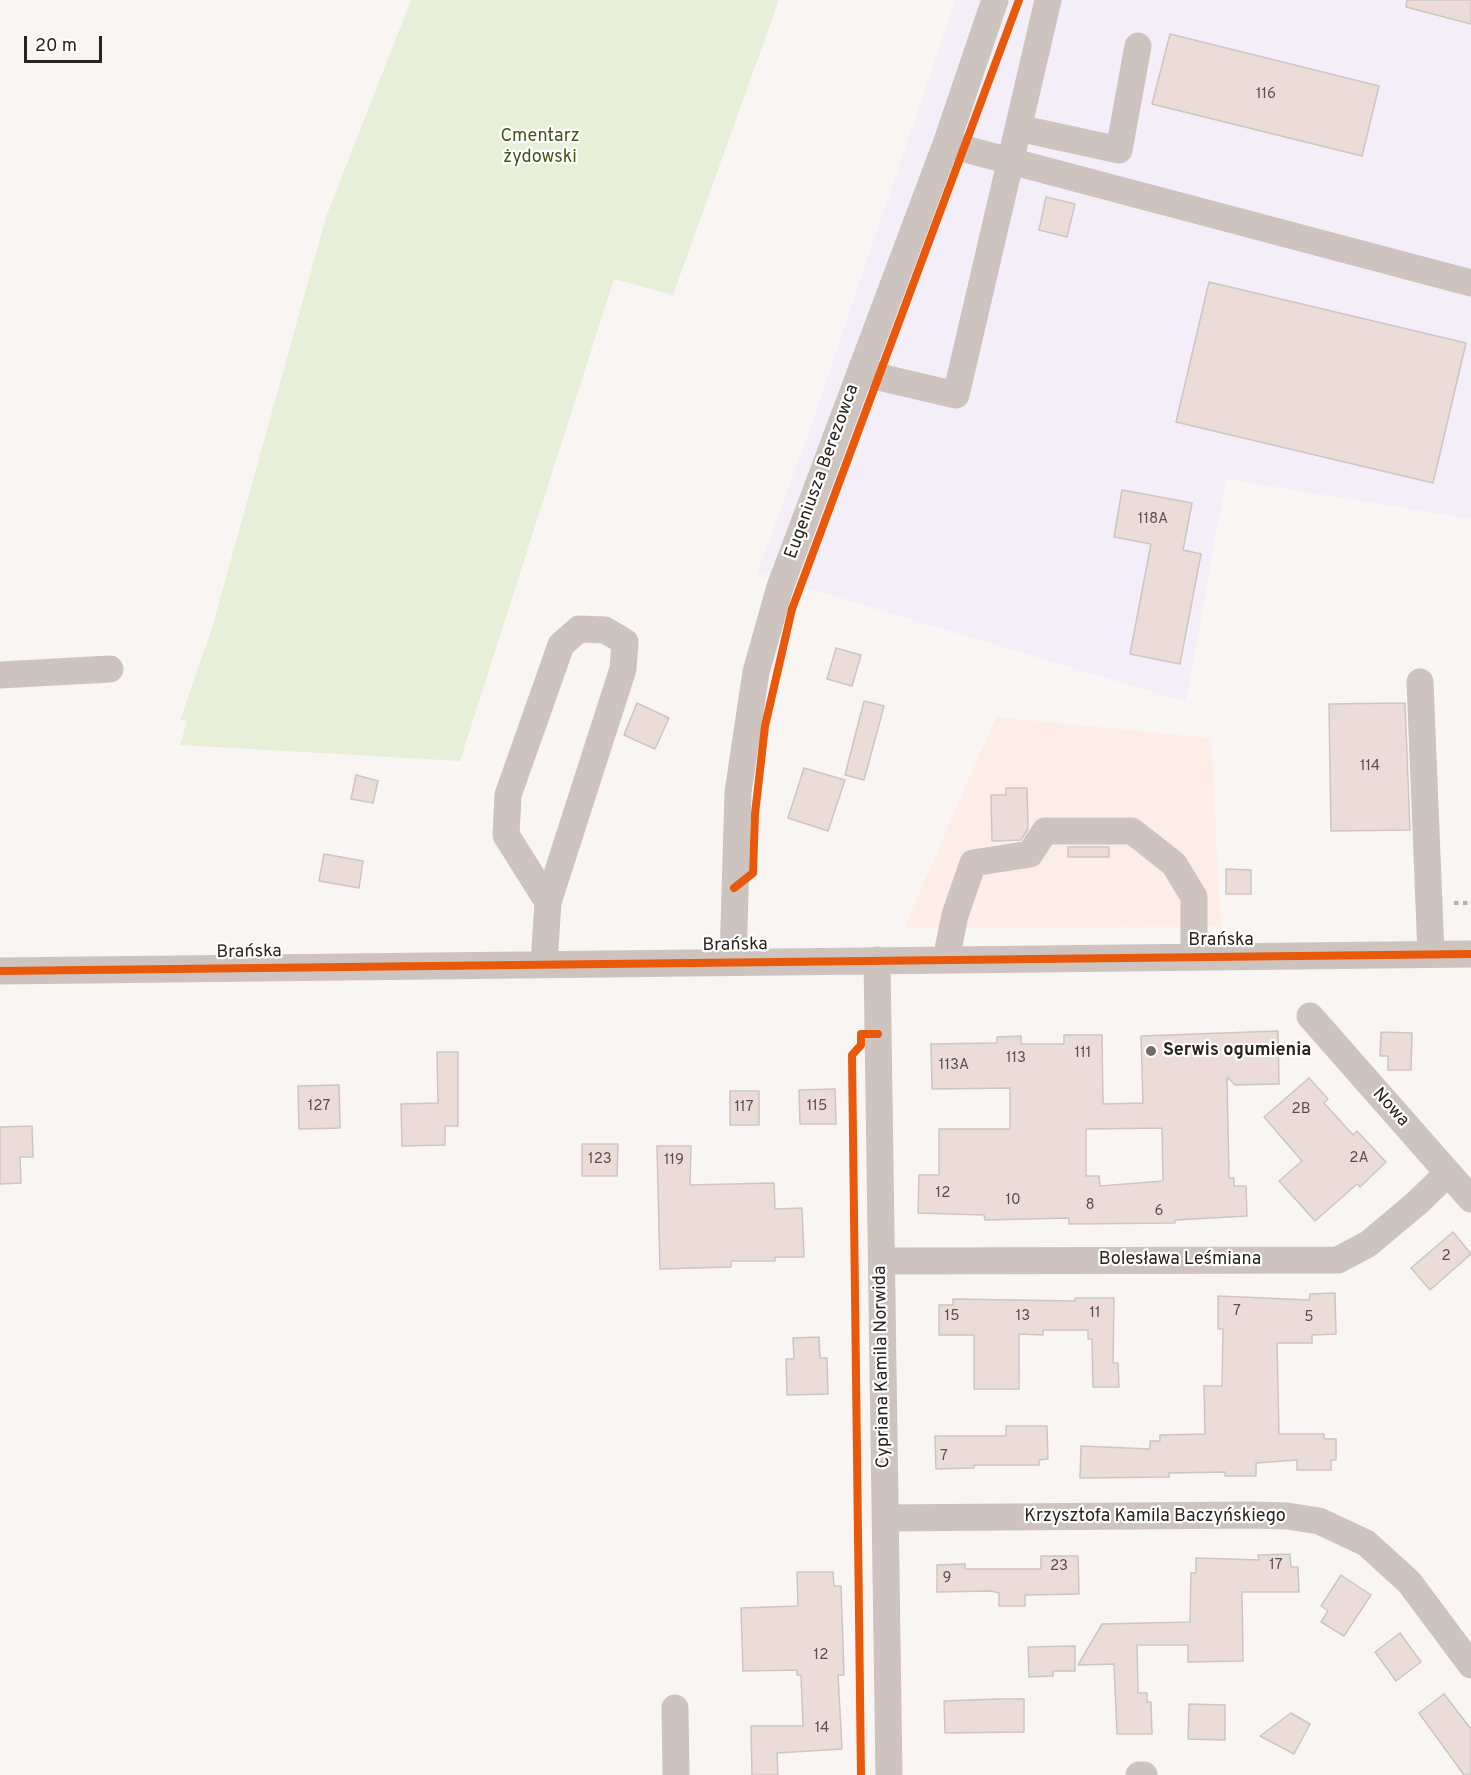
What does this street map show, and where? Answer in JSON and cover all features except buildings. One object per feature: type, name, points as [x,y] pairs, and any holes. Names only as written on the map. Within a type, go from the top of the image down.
[{"type":"street","name":"Eugeniusza Berezowca","points":[[733,961],[738,792],[756,672],[780,587],[946,144],[995,0]]},
{"type":"street","points":[[862,368],[879,377],[956,395],[1048,0]]},
{"type":"street","points":[[1018,128],[1119,150],[1138,46]]},
{"type":"street","points":[[946,144],[1471,283]]},
{"type":"street","points":[[544,963],[548,902],[623,669],[625,642],[605,630],[579,629],[561,645],[508,795],[506,835],[548,902]]},
{"type":"street","points":[[0,675],[110,669]]},
{"type":"street","points":[[1420,682],[1431,954]]},
{"type":"street","points":[[946,959],[956,915],[974,863],[1030,854],[1045,831],[1132,831],[1174,864],[1194,897],[1194,956]]},
{"type":"street","name":"Brańska","points":[[0,971],[1471,954]]},
{"type":"street","name":"Cypriana Kamila Norwida","points":[[877,960],[889,1775]]},
{"type":"street","name":"Nowa","points":[[1310,1016],[1471,1199]]},
{"type":"street","name":"Bolesława Leśmiana","points":[[882,1261],[1338,1260],[1368,1244],[1417,1203],[1448,1173]]},
{"type":"street","name":"Krzysztofa Kamila Baczyńskiego","points":[[885,1518],[1251,1515],[1287,1516],[1319,1521],[1366,1543],[1408,1582],[1471,1665]]},
{"type":"street","points":[[675,1708],[676,1775]]},
{"type":"street","points":[[1139,1775],[1144,1775]]},
{"type":"shaded area","points":[[955,0],[1471,0],[1471,519],[1226,479],[1186,702],[757,573],[809,432]]},
{"type":"shaded area","points":[[996,717],[1211,738],[1221,927],[904,928]]},
{"type":"green space","name":"Cmentarz żydowski","points":[[411,0],[779,0],[673,295],[614,279],[460,761],[180,745],[187,721],[180,720],[212,628],[326,217]]},
{"type":"cycle path","points":[[734,888],[753,873],[755,814],[765,726],[792,609],[1019,0]]},
{"type":"cycle path","points":[[0,971],[1471,954]]},
{"type":"cycle path","points":[[861,1775],[852,1055],[861,1045],[861,1034],[878,1034]]},
{"type":"place","name":"Serwis ogumienia","points":[[1151,1051]]}]
